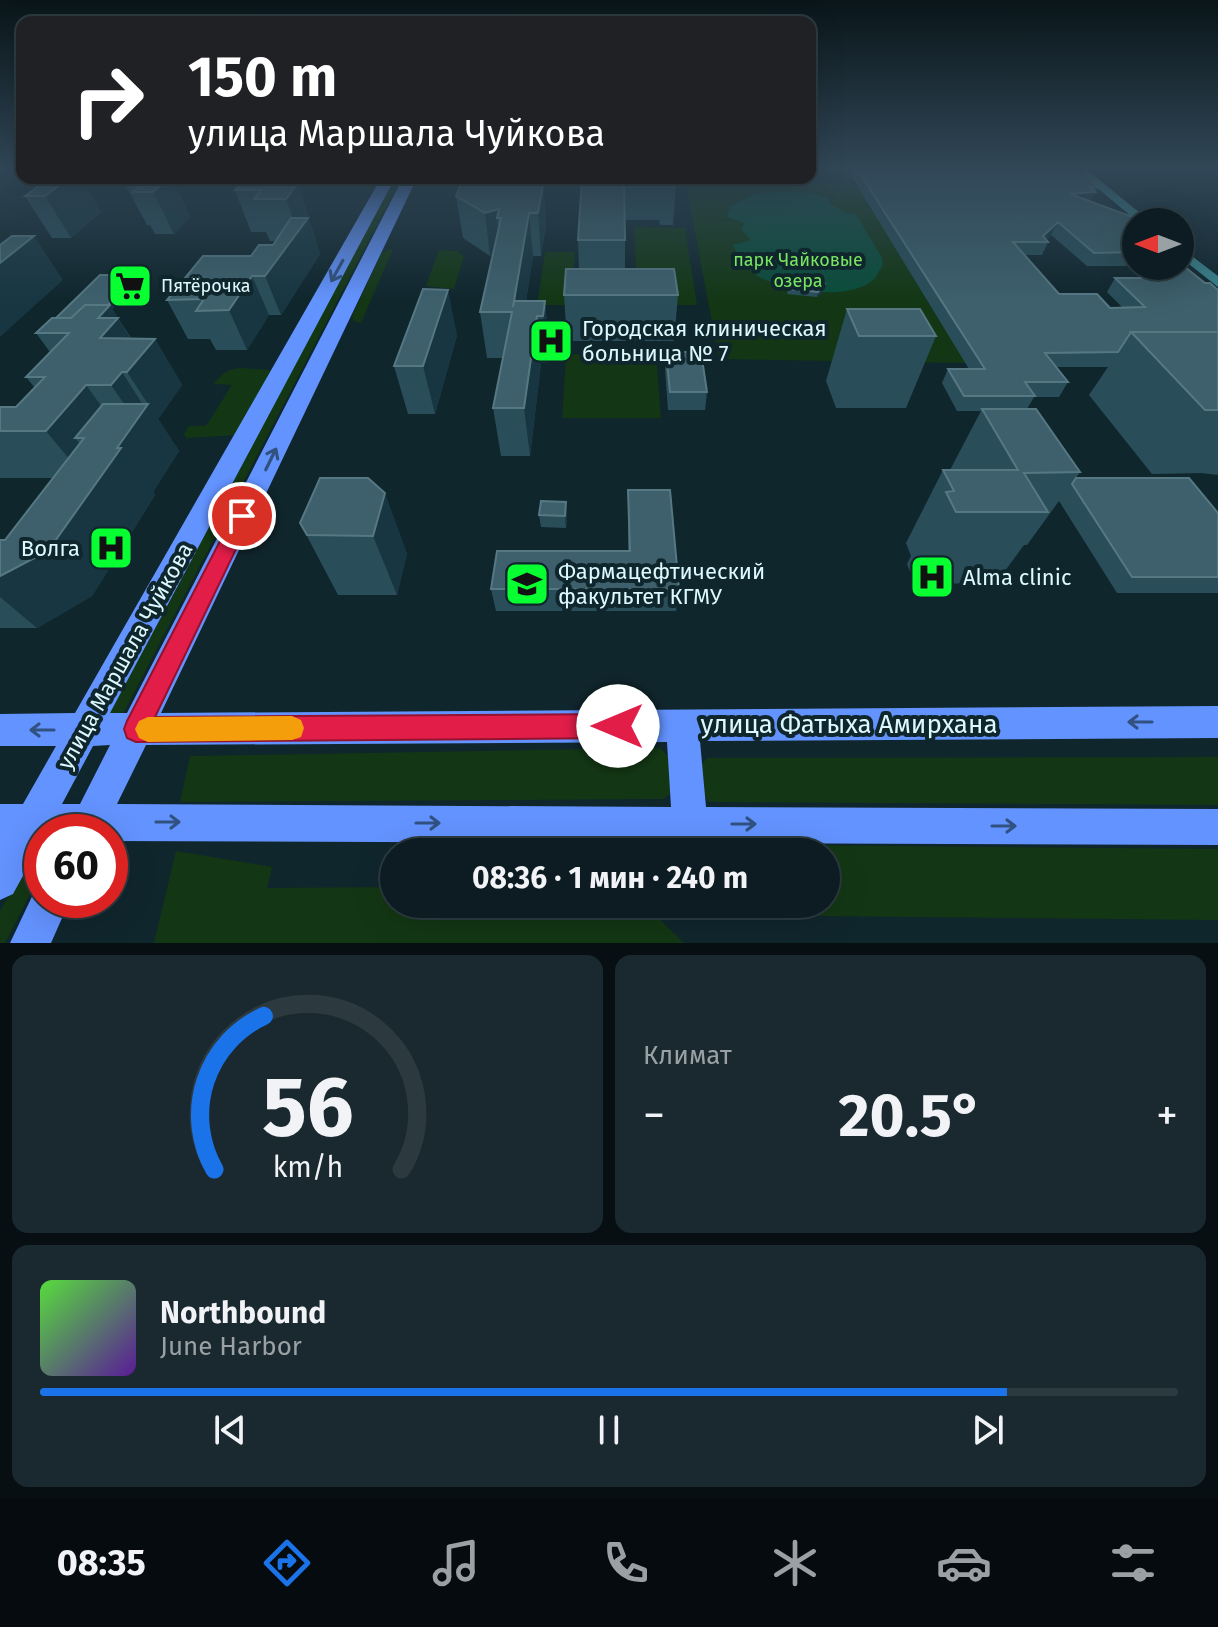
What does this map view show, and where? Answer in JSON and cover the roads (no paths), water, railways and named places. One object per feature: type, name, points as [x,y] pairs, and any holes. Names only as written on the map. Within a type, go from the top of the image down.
[{"type":"main road","name":"улица Маршала Чуйкова","points":[[0,881],[16,822],[84,729],[369,213]]},
{"type":"main road","name":"улица Маршала Чуйкова","points":[[94,814],[393,213]]},
{"type":"main road","name":"улица Фатыха Амирхана","points":[[0,730],[1218,722]]},
{"type":"main road","points":[[682,726],[690,824]]},
{"type":"main road","points":[[128,827],[690,824],[1218,827]]},
{"type":"main road","points":[[30,943],[42,918]]},
{"type":"street","points":[[1194,263],[1218,283]]},
{"type":"place","name":"Пятёрочка","points":[[130,286]]},
{"type":"place","name":"Городская клиническая больница № 7","points":[[551,341]]},
{"type":"place","name":"Волга","points":[[111,548]]},
{"type":"place","name":"Alma clinic","points":[[932,577]]},
{"type":"place","name":"Фармацефтический факультет КГМУ","points":[[527,584]]},
{"type":"park label","name":"парк Чайковые озера","points":[[798,270]]}]
